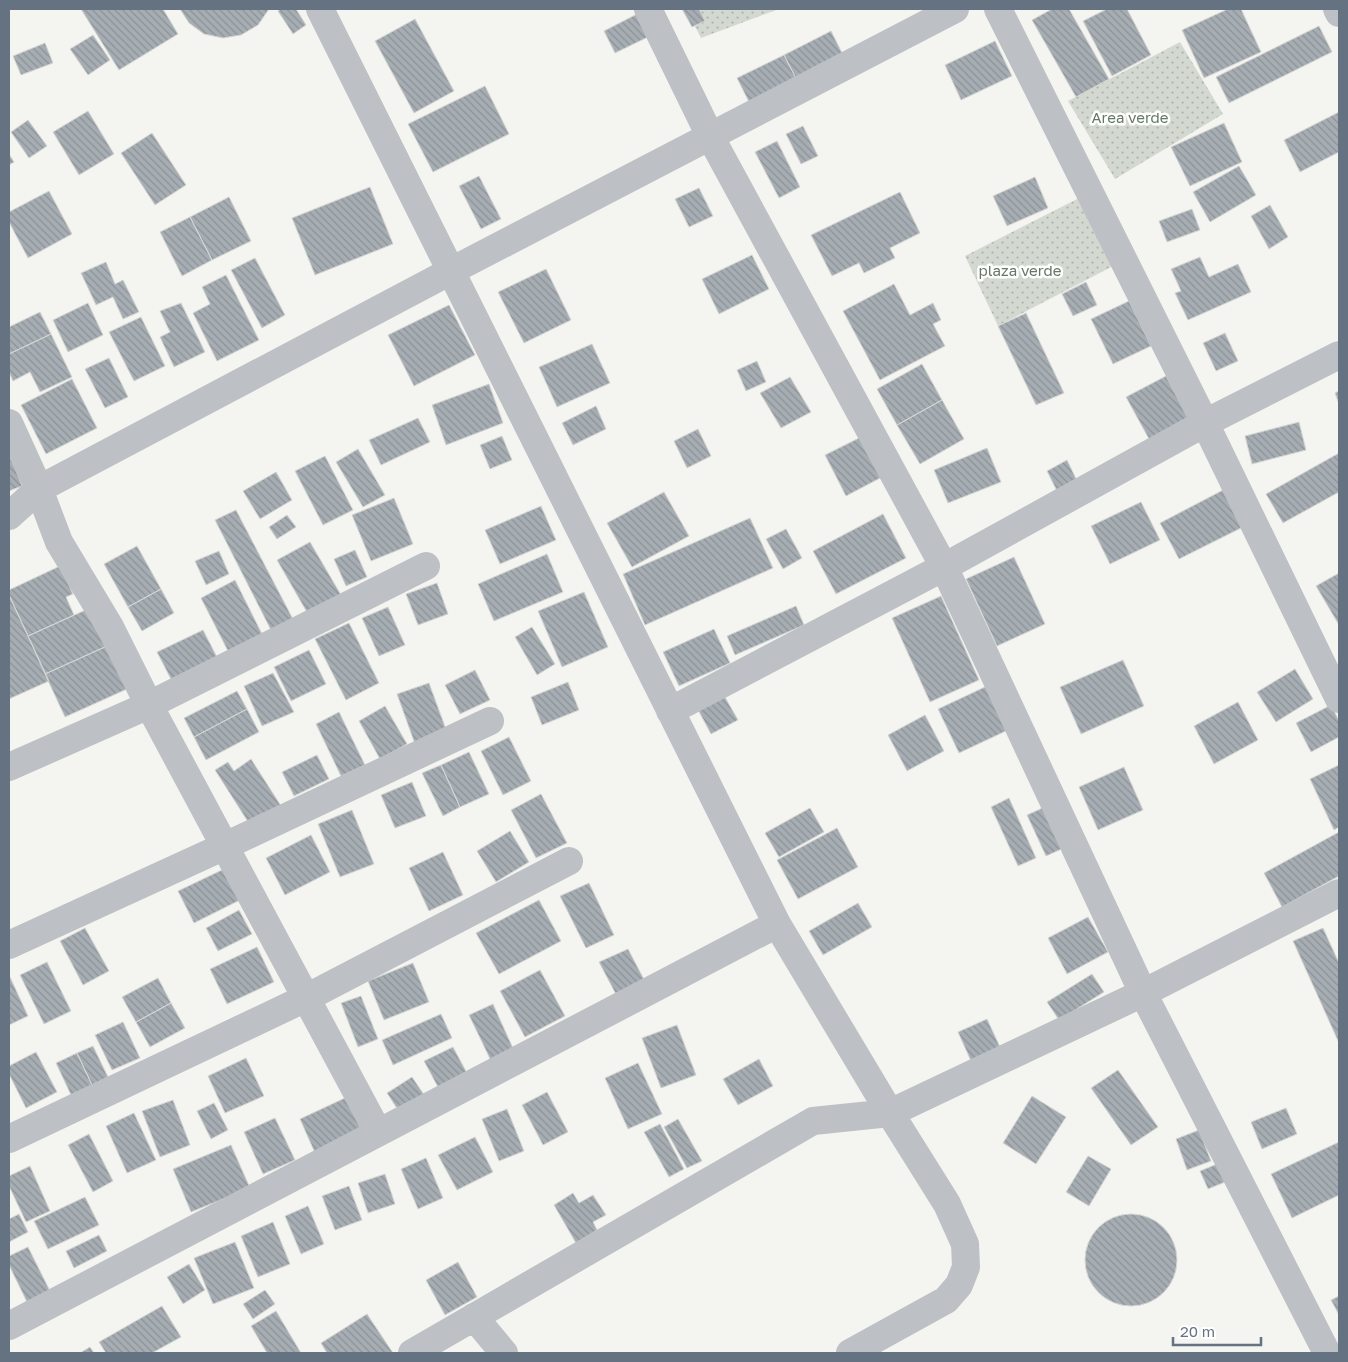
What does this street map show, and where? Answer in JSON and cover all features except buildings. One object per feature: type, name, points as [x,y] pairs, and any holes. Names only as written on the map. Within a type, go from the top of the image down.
[{"type":"street","points":[[320,9],[776,924],[946,1204],[965,1244],[966,1267],[960,1285],[946,1300],[850,1353]]},
{"type":"street","points":[[648,9],[710,136],[944,566],[1143,993],[1327,1353]]},
{"type":"street","points":[[9,516],[39,489],[451,271],[955,9]]},
{"type":"street","points":[[998,9],[1205,423],[1339,699]]},
{"type":"street","points":[[1337,9],[1339,13]]},
{"type":"street","points":[[670,711],[944,566],[1205,423],[1339,355]]},
{"type":"street","points":[[9,423],[39,489],[60,542],[110,627],[149,705],[378,1132]]},
{"type":"street","points":[[9,767],[149,705],[426,566]]},
{"type":"street","points":[[9,945],[490,721]]},
{"type":"street","points":[[9,1139],[306,998],[569,861]]},
{"type":"street","points":[[412,1353],[813,1121],[890,1113],[1143,993],[1339,893]]},
{"type":"street","points":[[9,1326],[776,924]]},
{"type":"street","points":[[474,1317],[504,1353]]},
{"type":"green space","points":[[686,9],[779,9],[701,38]]},
{"type":"green space","name":"Area verde","points":[[1180,42],[1223,114],[1115,179],[1068,101]]},
{"type":"green space","name":"plaza verde","points":[[1085,195],[1115,265],[998,326],[965,256]]}]
